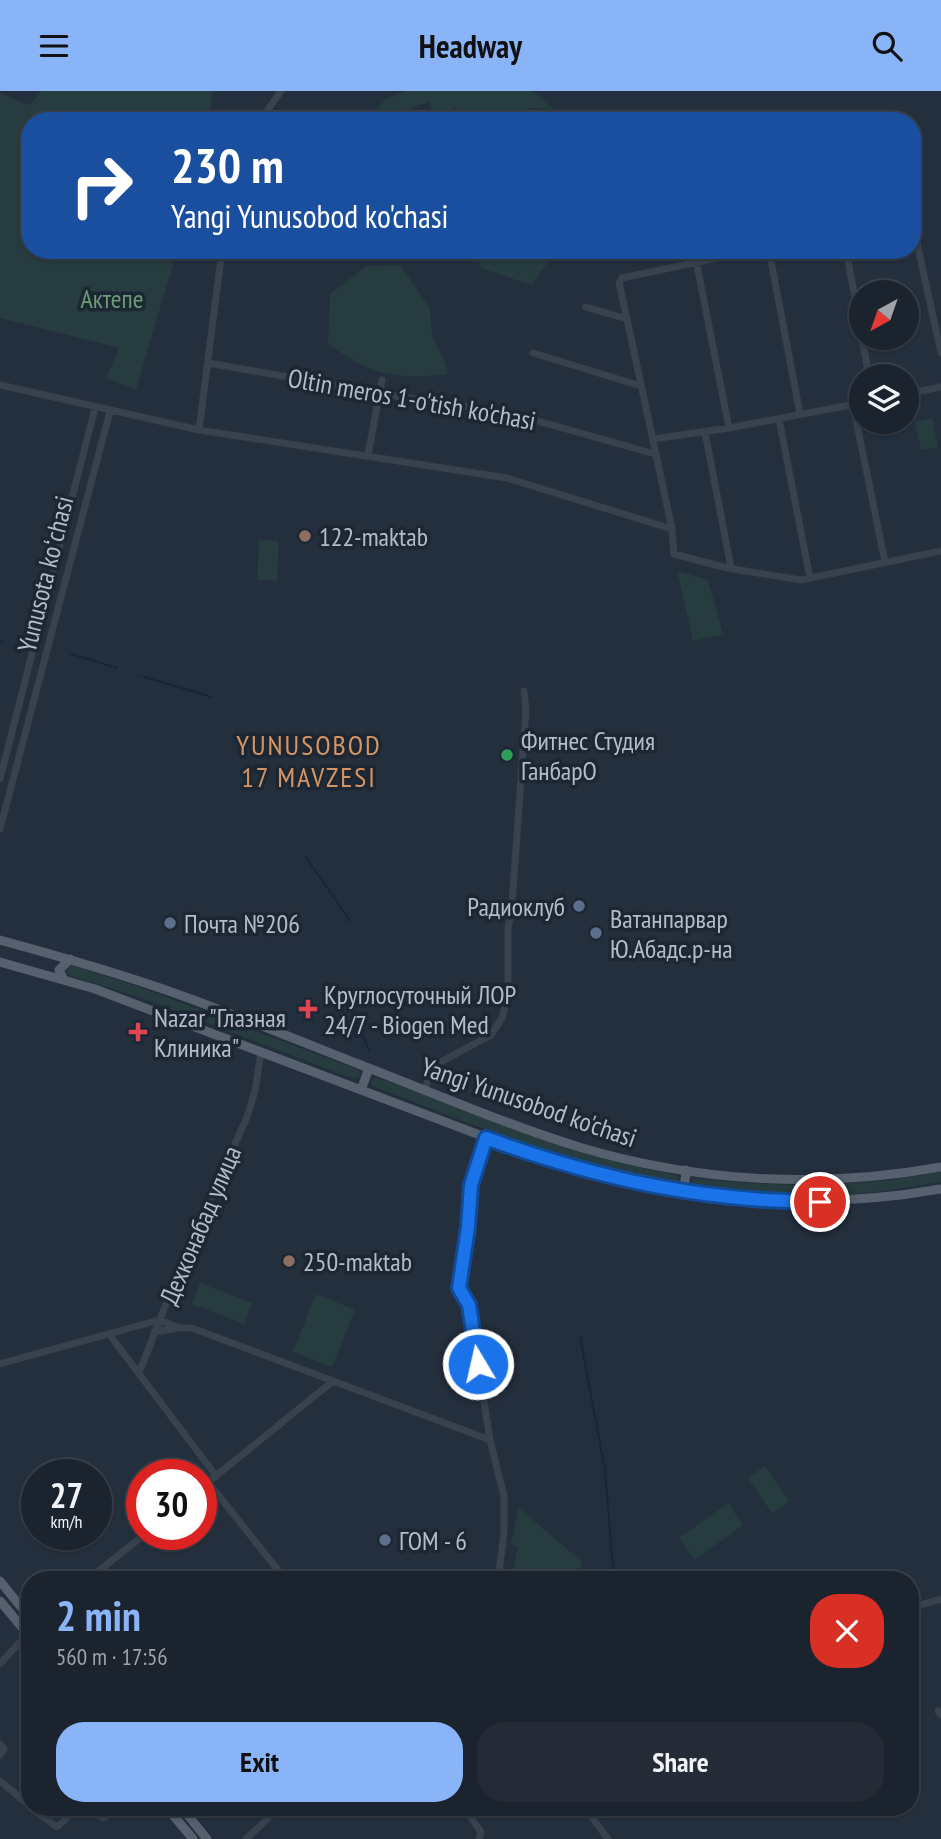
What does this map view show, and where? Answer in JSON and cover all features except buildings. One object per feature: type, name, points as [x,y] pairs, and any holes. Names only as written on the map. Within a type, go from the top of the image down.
[{"type":"main road","name":"Yangi Yunusobod ko'chasi","points":[[0,940],[166,990],[579,1147],[630,1160],[686,1170],[769,1179],[821,1181],[885,1176],[941,1167]]},
{"type":"main road","points":[[64,979],[59,970],[70,959]]},
{"type":"main road","name":"Yangi Yunusobod ko'chasi","points":[[0,962],[64,979],[486,1138],[589,1172],[684,1192],[761,1200],[820,1202],[873,1199],[941,1189]]},
{"type":"main road","points":[[361,1090],[369,1068]]},
{"type":"main road","points":[[684,1192],[686,1170]]},
{"type":"main road","points":[[0,1581],[21,1607]]},
{"type":"main road","points":[[0,1601],[21,1625]]},
{"type":"main road","points":[[173,1816],[192,1839]]},
{"type":"main road","points":[[188,1816],[207,1839]]},
{"type":"street","points":[[266,112],[281,91]]},
{"type":"street","points":[[199,430],[221,259]]},
{"type":"street","points":[[696,259],[729,428]]},
{"type":"street","points":[[711,259],[622,278],[619,283],[672,529],[674,554],[801,580],[941,551]]},
{"type":"street","points":[[771,259],[800,414]]},
{"type":"street","points":[[848,259],[852,280]]},
{"type":"street","points":[[921,259],[941,353]]},
{"type":"street","points":[[586,307],[627,319]]},
{"type":"street","points":[[533,353],[641,386]]},
{"type":"street","name":"Oltin meros 1-o'tish ko'chasi","points":[[208,363],[419,400],[506,412],[655,454]]},
{"type":"street","points":[[369,455],[382,380]]},
{"type":"street","points":[[0,385],[199,430],[507,478],[672,529]]},
{"type":"street","points":[[919,391],[941,387]]},
{"type":"street","points":[[653,439],[849,405]]},
{"type":"street","name":"Yunusota koʻchasi","points":[[0,779],[95,408]]},
{"type":"street","name":"Yunusota koʻchasi","points":[[0,829],[110,411]]},
{"type":"street","points":[[779,419],[810,578]]},
{"type":"street","points":[[705,432],[732,568]]},
{"type":"street","points":[[862,434],[885,562]]},
{"type":"street","points":[[425,1089],[437,1064],[491,1035],[506,1007],[508,929],[513,904],[526,709],[524,691]]},
{"type":"street","name":"Дехконабад улица","points":[[0,1364],[159,1320],[247,1117],[258,1077],[261,1052]]},
{"type":"street","points":[[486,1138],[471,1185],[459,1288],[469,1305],[490,1440],[504,1496],[504,1533],[499,1571]]},
{"type":"street","points":[[139,1373],[159,1320],[180,1328]]},
{"type":"street","points":[[154,1332],[192,1328],[490,1440]]},
{"type":"street","points":[[109,1334],[203,1459]]},
{"type":"street","points":[[217,1475],[332,1382]]},
{"type":"street","points":[[217,1500],[278,1571]]},
{"type":"street","points":[[98,1571],[126,1549]]},
{"type":"street","points":[[919,1605],[941,1599]]},
{"type":"street","points":[[0,1664],[21,1642]]},
{"type":"street","points":[[0,1744],[4,1749],[0,1755]]},
{"type":"street","points":[[0,1781],[21,1799]]},
{"type":"street","points":[[43,1816],[57,1826],[69,1816]]},
{"type":"street","points":[[246,1839],[270,1816]]},
{"type":"street","points":[[469,1816],[480,1836],[472,1839]]},
{"type":"street","points":[[591,1816],[608,1839]]},
{"type":"green space","name":"Актепе","points":[[42,91],[213,91],[210,109],[213,112],[21,112],[21,259],[174,259],[136,390],[106,378],[119,348],[0,318],[0,93],[29,105]]},
{"type":"green space","points":[[404,91],[533,91],[557,112],[532,108],[524,112],[476,112],[453,108],[450,112],[431,112],[430,102],[402,112],[374,112],[385,100]]},
{"type":"green space","points":[[477,259],[550,259],[531,285],[481,268]]},
{"type":"green space","points":[[400,265],[430,308],[432,335],[446,364],[447,374],[412,376],[384,373],[358,363],[328,344],[330,294],[367,266]]},
{"type":"green space","points":[[932,418],[938,447],[921,450],[918,434],[919,421]]},
{"type":"green space","points":[[259,540],[279,541],[277,581],[257,580]]},
{"type":"green space","points":[[681,572],[708,580],[723,634],[693,641],[678,574]]},
{"type":"green space","points":[[71,965],[145,989],[358,1070],[361,1076],[354,1079],[142,998],[69,975],[66,971]]},
{"type":"green space","points":[[376,1077],[561,1146],[676,1175],[679,1180],[675,1184],[636,1176],[522,1143],[373,1086],[371,1082]]},
{"type":"green space","points":[[941,1172],[941,1182],[838,1195],[758,1194],[693,1187],[691,1183],[695,1178],[757,1184],[849,1184]]},
{"type":"green space","points":[[200,1283],[252,1303],[244,1324],[192,1304]]},
{"type":"green space","points":[[316,1294],[355,1310],[332,1367],[293,1352]]},
{"type":"green space","points":[[765,1466],[789,1501],[772,1513],[748,1478]]},
{"type":"green space","points":[[728,1503],[743,1525],[695,1560],[679,1538]]},
{"type":"green space","points":[[519,1508],[581,1561],[582,1568],[513,1571],[518,1547],[511,1544]]},
{"type":"waterway","points":[[71,654],[117,668]]},
{"type":"waterway","points":[[138,675],[212,697]]},
{"type":"waterway","points":[[306,857],[350,921]]},
{"type":"waterway","points":[[351,1010],[370,1052]]},
{"type":"waterway","points":[[580,1336],[605,1470],[613,1571]]},
{"type":"place","name":"122-maktab","points":[[305,536]]},
{"type":"place","name":"Фитнес Студия ГанбарО","points":[[507,755]]},
{"type":"place","name":"Радиоклуб","points":[[579,906]]},
{"type":"place","name":"Почта №206","points":[[170,923]]},
{"type":"place","name":"Ватанпарвар Ю.Абадс.р-на","points":[[596,933]]},
{"type":"place","name":"Круглосуточный ЛОР 24/7 - Biogen Med","points":[[308,1009]]},
{"type":"place","name":"Nazar \"Глазная Клиника\"","points":[[138,1032]]},
{"type":"place","name":"250-maktab","points":[[289,1261]]},
{"type":"place","name":"ГОМ - 6","points":[[385,1540]]},
{"type":"district","name":"YUNUSOBOD 17 MAVZESI","points":[[309,760]]},
{"type":"route","points":[[478,1364],[469,1305],[459,1288],[471,1185],[486,1138],[573,1168],[641,1184],[736,1198],[820,1202]]}]
